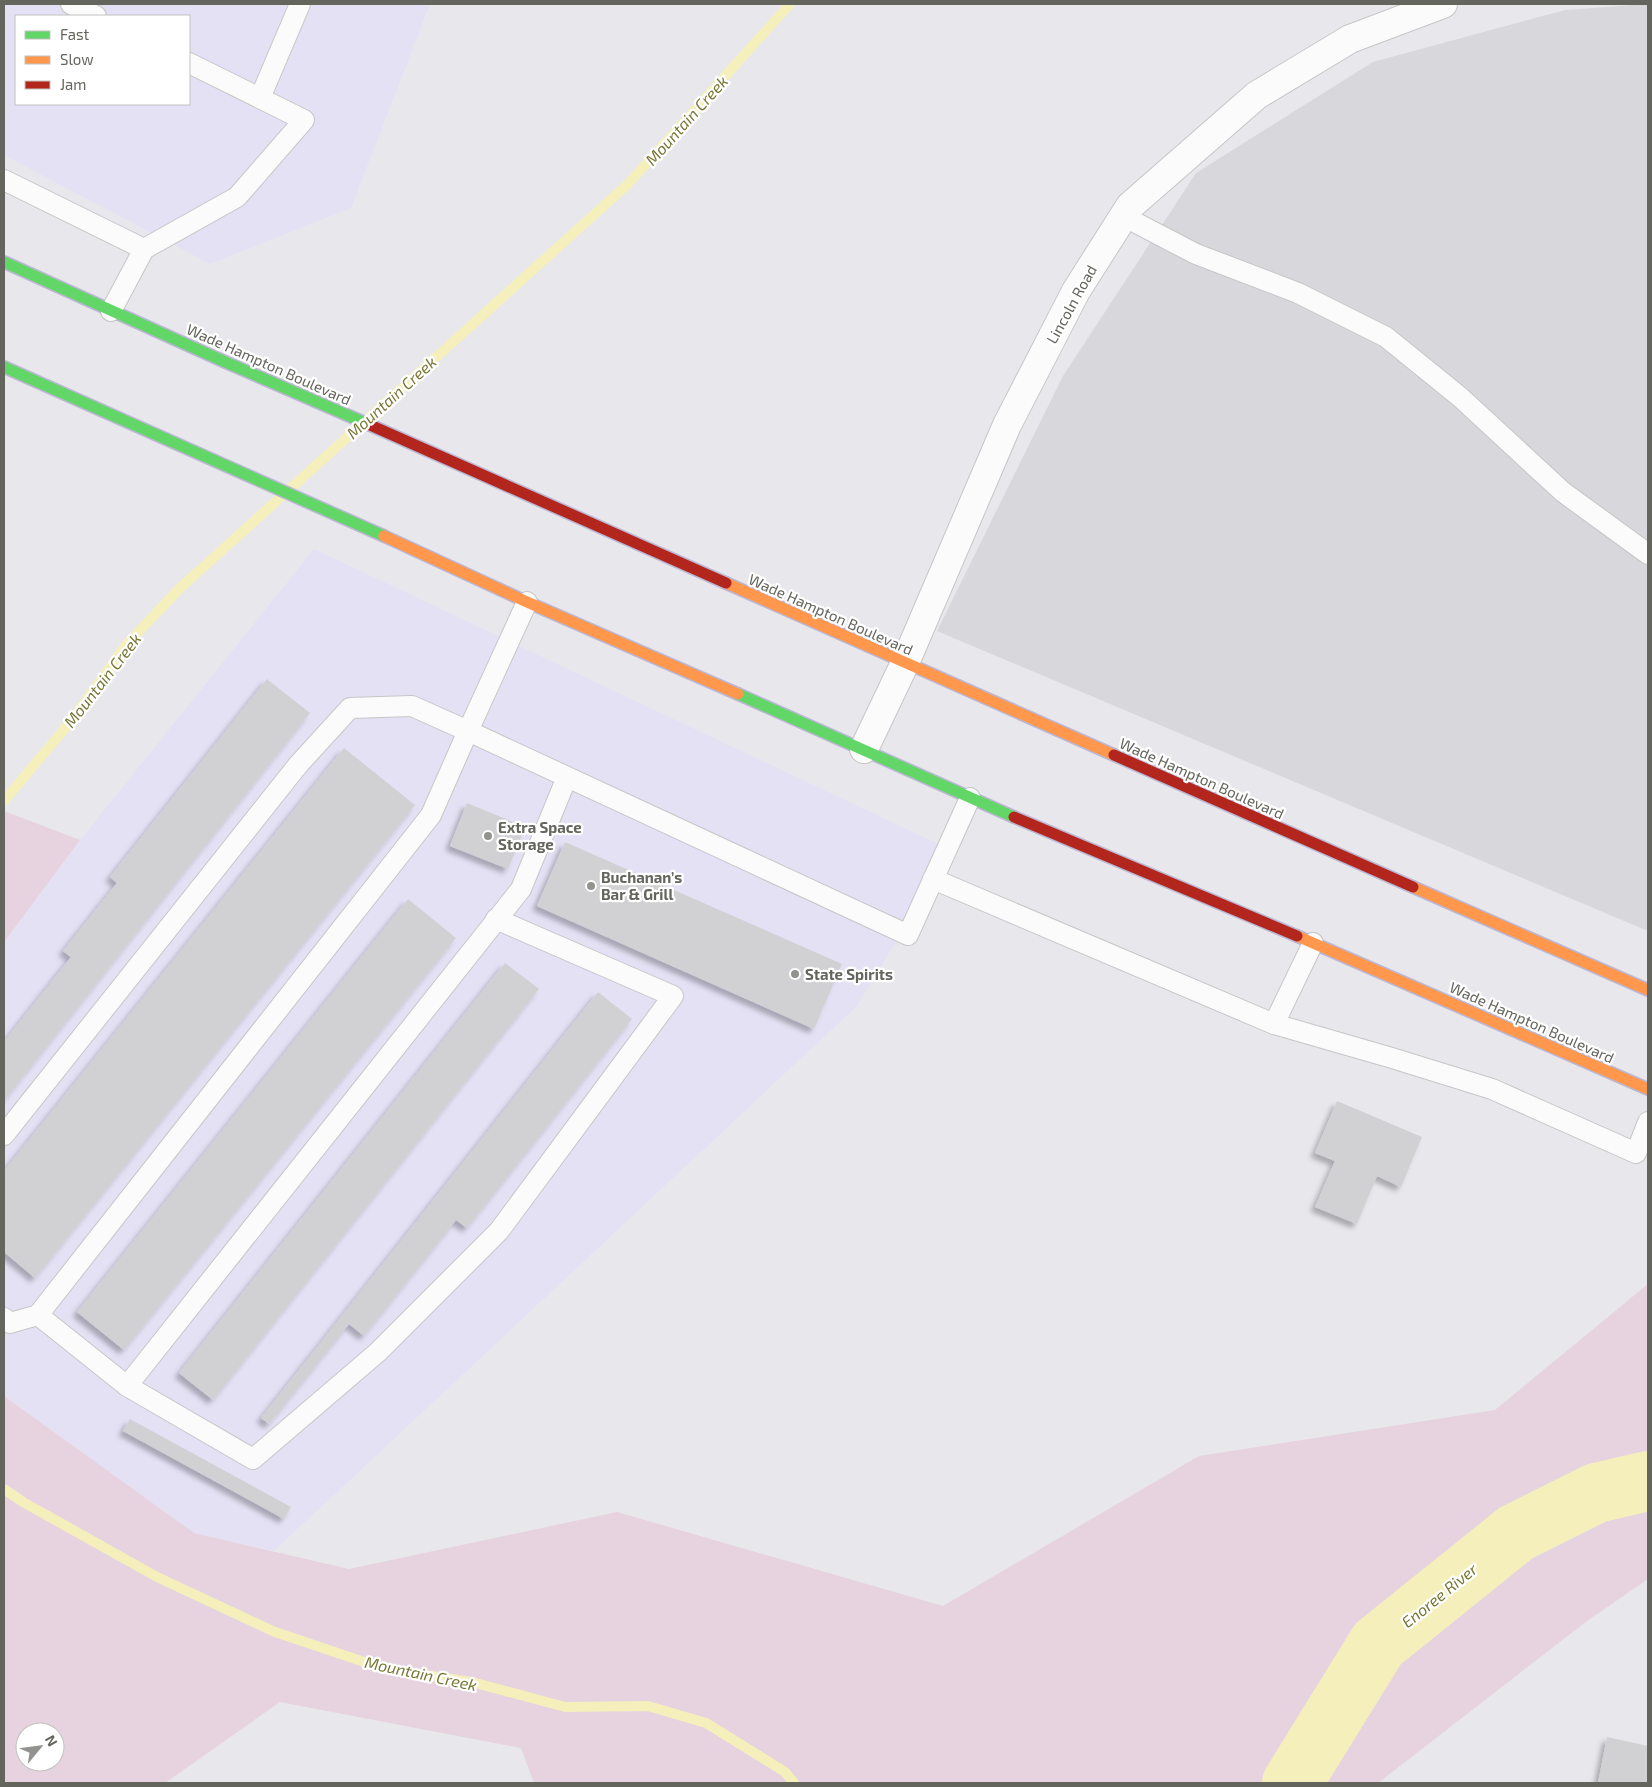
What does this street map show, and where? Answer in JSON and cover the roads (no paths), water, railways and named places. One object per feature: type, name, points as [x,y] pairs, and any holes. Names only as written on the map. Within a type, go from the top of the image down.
[{"type":"main road","name":"Wade Hampton Boulevard","points":[[4,262],[223,361],[438,454],[905,663],[1648,990]]},
{"type":"main road","name":"Wade Hampton Boulevard","points":[[4,367],[361,525],[527,602],[864,749],[970,798],[1313,943],[1648,1089]]},
{"type":"street","name":"Lincoln Road","points":[[864,749],[905,663],[1007,425],[1076,291],[1130,206],[1257,95],[1350,39],[1443,4]]},
{"type":"lane","points":[[71,4],[94,15]]},
{"type":"lane","points":[[260,98],[300,4]]},
{"type":"lane","points":[[111,311],[144,249],[237,197],[304,120],[190,63]]},
{"type":"lane","points":[[4,180],[144,249]]},
{"type":"lane","points":[[1123,216],[1196,254],[1298,293],[1386,337],[1460,397],[1563,492],[1648,554]]},
{"type":"lane","points":[[4,1318],[10,1323],[38,1315],[431,815],[527,602]]},
{"type":"lane","points":[[4,1135],[298,765],[350,708],[412,706],[908,935],[970,798]]},
{"type":"lane","points":[[127,1386],[520,889],[567,777]]},
{"type":"lane","points":[[933,879],[1274,1024],[1492,1089],[1636,1154],[1648,1122]]},
{"type":"lane","points":[[38,1315],[127,1386],[253,1459],[378,1352],[498,1231],[673,996],[496,919]]},
{"type":"lane","points":[[1274,1024],[1313,943]]},
{"type":"waterway","name":"Mountain Creek","points":[[4,801],[71,721],[126,645],[180,588],[628,184],[790,4]]},
{"type":"waterway","name":"Enoree River","points":[[1292,1783],[1378,1644],[1516,1533],[1596,1493],[1648,1481]]},
{"type":"waterway","name":"Mountain Creek","points":[[4,1489],[23,1502],[157,1577],[275,1632],[385,1669],[472,1682],[565,1707],[648,1706],[706,1723],[785,1772],[794,1783]]},
{"type":"place","name":"Extra Space Storage","points":[[488,836]]},
{"type":"place","name":"Buchanan’s Bar & Grill","points":[[591,886]]},
{"type":"place","name":"State Spirits","points":[[795,974]]}]
